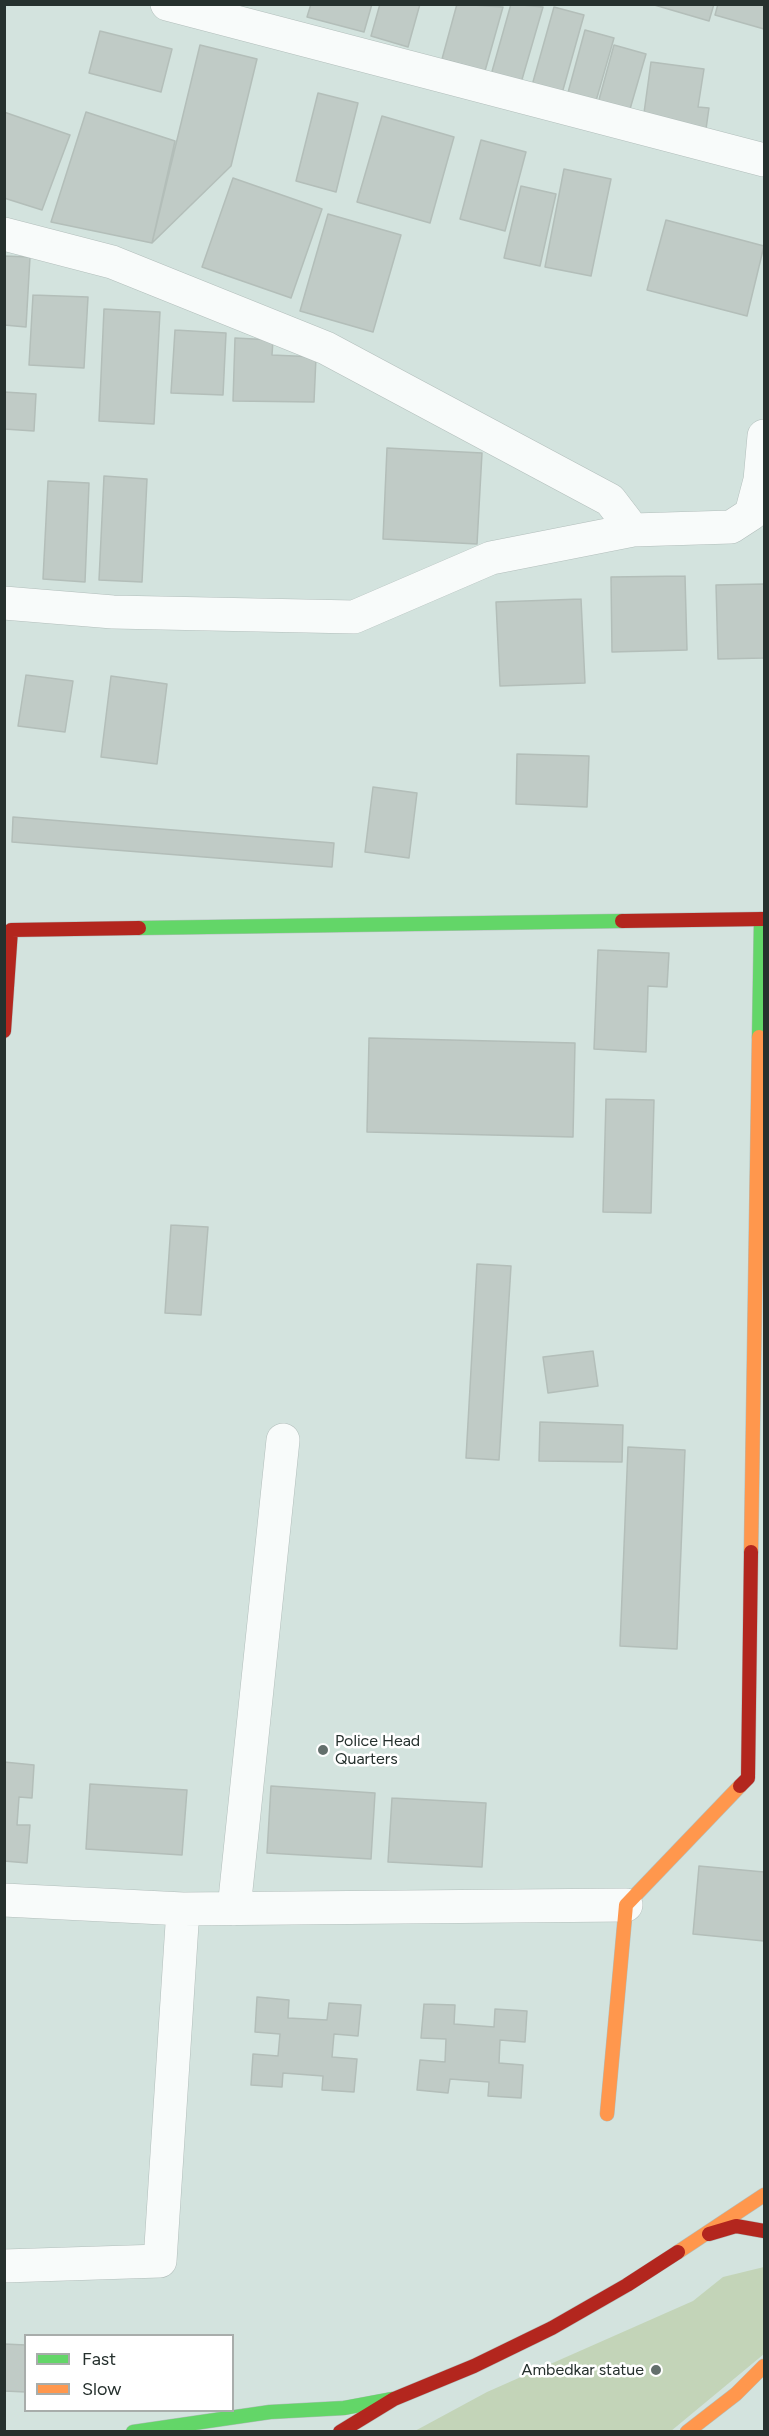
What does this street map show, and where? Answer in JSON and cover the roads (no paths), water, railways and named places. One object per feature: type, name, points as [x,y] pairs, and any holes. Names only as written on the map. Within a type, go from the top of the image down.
[{"type":"street","points":[[168,4],[765,160]]},
{"type":"street","points":[[4,234],[112,262],[326,348],[610,500],[633,530]]},
{"type":"street","points":[[4,603],[113,612],[354,617],[491,558],[633,530],[731,527],[752,514],[760,480],[765,436]]},
{"type":"street","points":[[4,1031],[11,930],[763,919],[748,1778],[626,1905],[607,2114]]},
{"type":"street","points":[[234,1909],[283,1440]]},
{"type":"street","points":[[4,1900],[183,1909],[626,1905]]},
{"type":"street","points":[[4,2266],[160,2261],[183,1909]]},
{"type":"street","points":[[340,2432],[394,2399],[474,2366],[552,2328],[627,2285],[698,2236],[765,2195]]},
{"type":"street","points":[[698,2236],[736,2226],[765,2231]]},
{"type":"street","points":[[687,2432],[736,2394],[765,2366]]},
{"type":"street","points":[[133,2432],[270,2412],[344,2408],[394,2399]]},
{"type":"place","name":"Police Head Quarters","points":[[323,1750]]},
{"type":"place","name":"Ambedkar statue","points":[[656,2370]]}]
